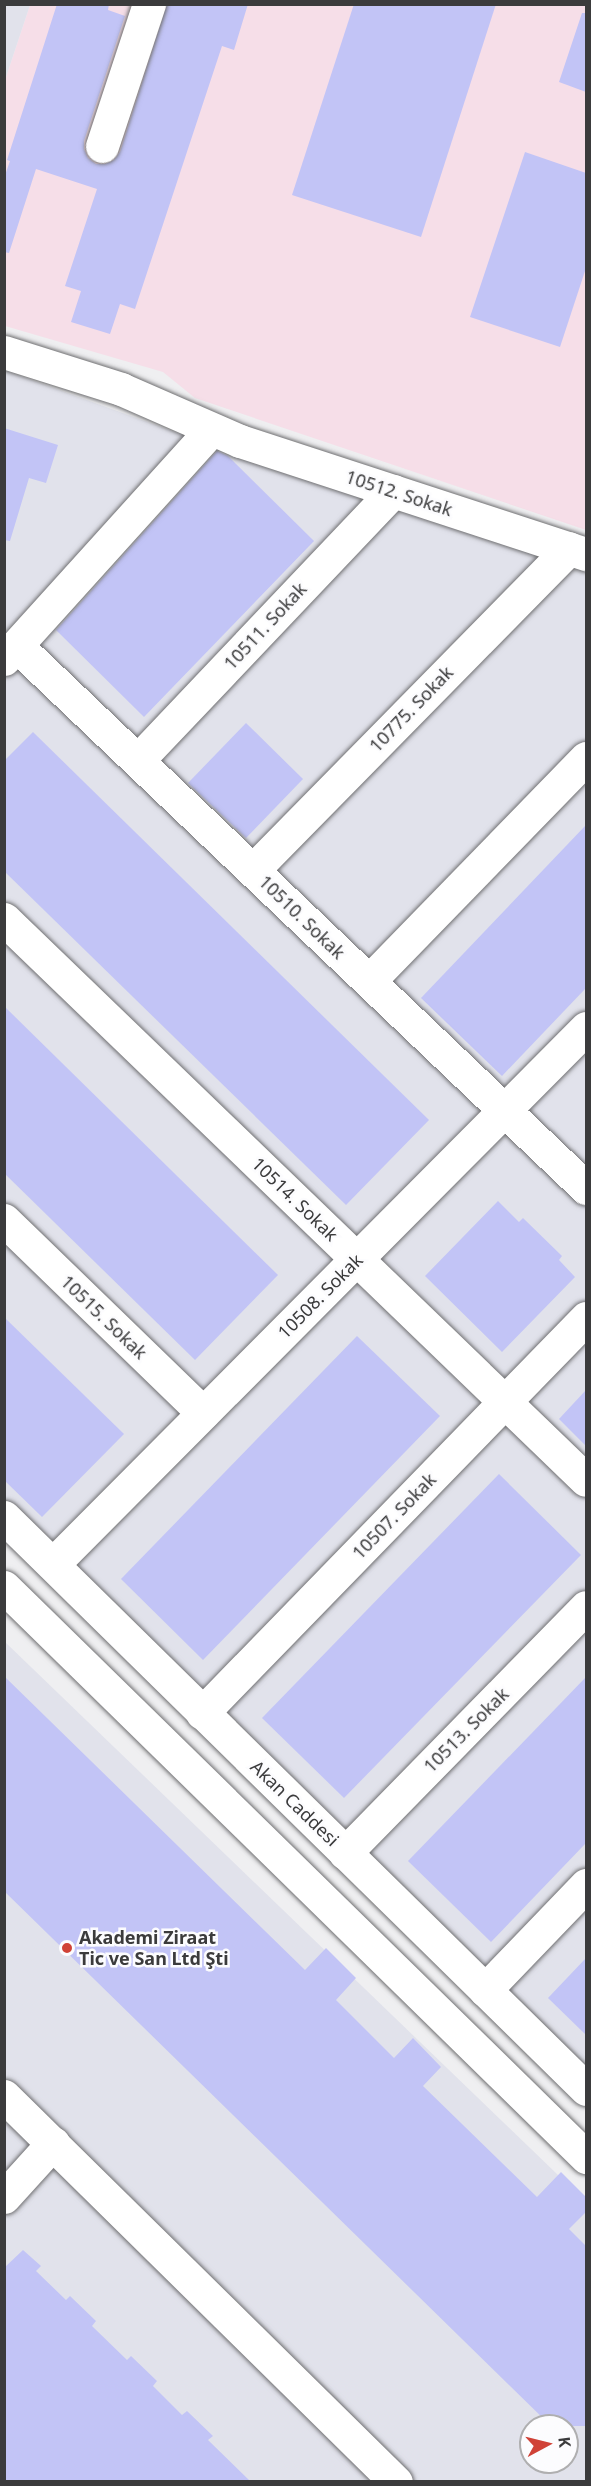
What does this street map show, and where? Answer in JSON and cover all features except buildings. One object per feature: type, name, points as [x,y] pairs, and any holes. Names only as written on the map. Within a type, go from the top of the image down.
[{"type":"street","points":[[102,146],[149,4]]},
{"type":"street","name":"10512. Sokak","points":[[4,352],[121,389],[211,430],[578,551]]},
{"type":"street","points":[[11,652],[211,430]]},
{"type":"street","name":"10511. Sokak","points":[[138,760],[393,491]]},
{"type":"street","name":"10775. Sokak","points":[[253,870],[578,551]]},
{"type":"street","name":"10510. Sokak","points":[[11,652],[138,760],[586,1188]]},
{"type":"street","points":[[369,981],[586,758]]},
{"type":"street","name":"10514. Sokak","points":[[4,919],[586,1479]]},
{"type":"street","name":"10508. Sokak","points":[[53,1564],[586,1028]]},
{"type":"street","name":"10515. Sokak","points":[[4,1220],[203,1413]]},
{"type":"street","name":"10507. Sokak","points":[[202,1713],[586,1318]]},
{"type":"street","name":"Akan Caddesi","points":[[4,1517],[586,2089]]},
{"type":"street","points":[[4,1587],[586,2157]]},
{"type":"street","name":"10513. Sokak","points":[[345,1852],[586,1607]]},
{"type":"street","points":[[485,1989],[586,1885]]},
{"type":"street","points":[[4,2096],[396,2481]]},
{"type":"street","points":[[4,2197],[53,2143]]},
{"type":"shaded area","points":[[4,5],[30,5],[5,80]]},
{"type":"shaded area","points":[[30,5],[586,5],[586,530],[195,398],[163,372],[5,326],[5,80]]},
{"type":"shaded area","points":[[4,370],[211,445],[586,567],[586,2069],[5,1503]]},
{"type":"shaded area","points":[[4,1641],[586,2202],[586,2481],[5,2481]]},
{"type":"place","name":"Akademi Ziraat Tic ve San Ltd Şti","points":[[67,1948]]}]
